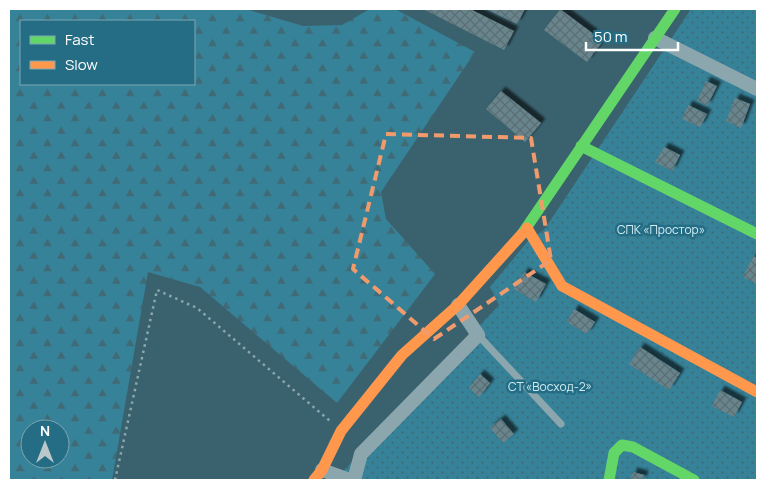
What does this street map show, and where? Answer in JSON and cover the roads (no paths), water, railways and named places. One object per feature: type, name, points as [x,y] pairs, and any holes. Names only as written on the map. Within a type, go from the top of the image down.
[{"type":"street","points":[[350,480],[318,475],[341,431],[402,356],[458,305],[527,228],[675,9]]},
{"type":"street","points":[[655,38],[757,89]]},
{"type":"street","points":[[581,146],[757,234]]},
{"type":"street","points":[[527,228],[562,286],[757,392]]},
{"type":"street","points":[[354,480],[361,454],[478,335],[458,305]]},
{"type":"street","points":[[609,480],[614,453],[622,446],[633,447],[694,480]]},
{"type":"lane","points":[[478,335],[561,424]]},
{"type":"park label","name":"СПК «Простор»","points":[[661,229]]},
{"type":"park label","name":"СТ «Восход-2»","points":[[550,386]]}]
